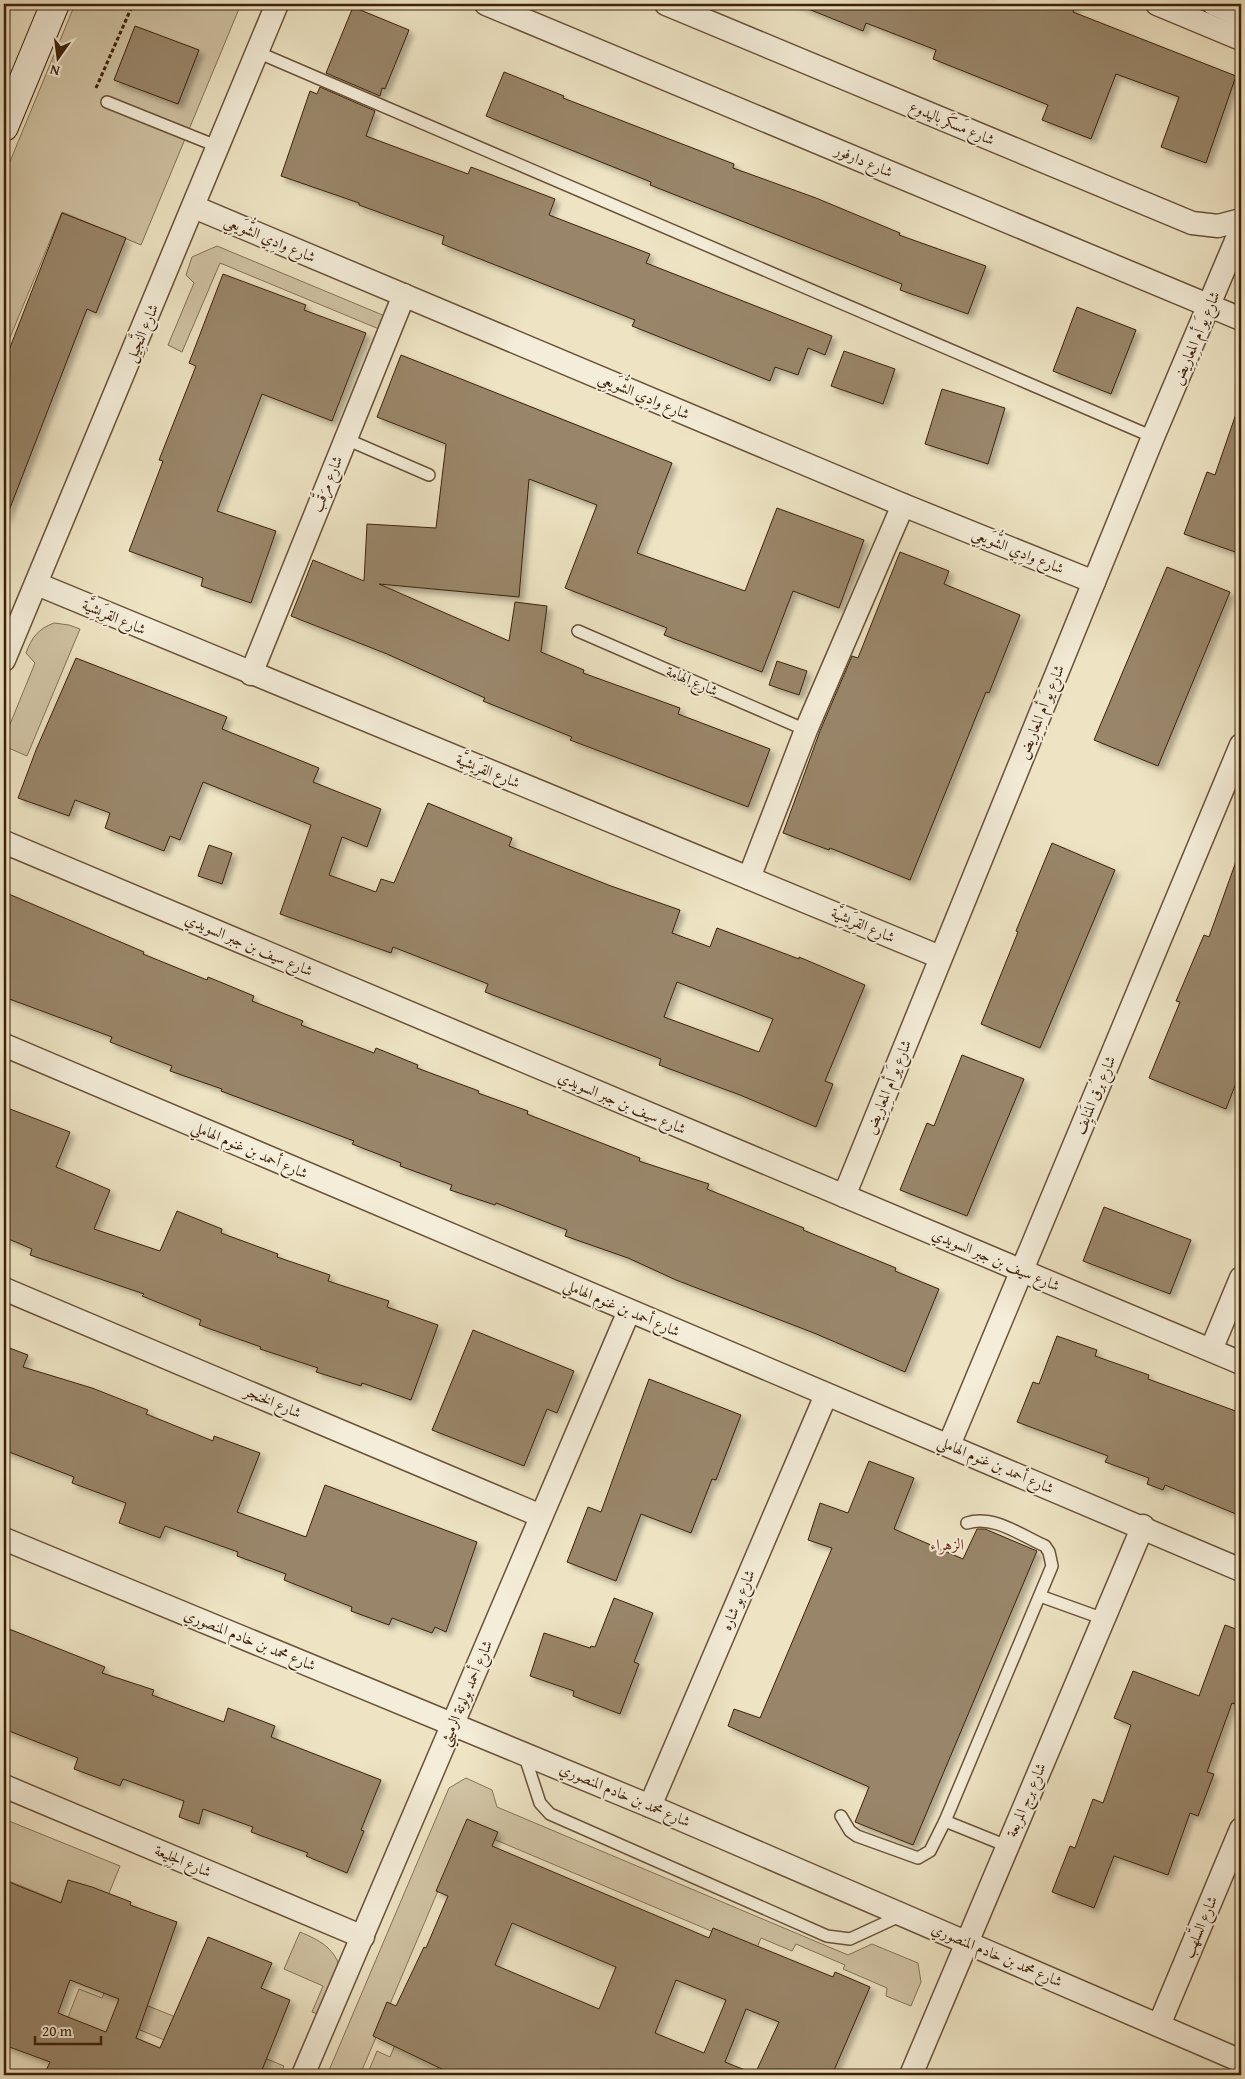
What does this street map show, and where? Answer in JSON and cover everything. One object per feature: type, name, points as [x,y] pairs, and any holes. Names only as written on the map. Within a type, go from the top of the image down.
[{"type":"main road","points":[[4,127],[55,4]]},
{"type":"street","name":"شارع النَّجِيل","points":[[4,660],[219,147],[276,4]]},
{"type":"street","name":"شارع دارفور","points":[[486,4],[1241,319]]},
{"type":"street","name":"شارع مَسكَر باليدوع","points":[[666,4],[1192,223],[1218,226],[1241,220]]},
{"type":"street","points":[[1157,4],[1241,39]]},
{"type":"street","points":[[1214,4],[1241,16]]},
{"type":"street","name":"شارع وادِي الشُّوَيعِي","points":[[194,207],[904,505],[1094,582]]},
{"type":"street","name":"شارع يَو أم المِعارِيض","points":[[844,1196],[940,957],[1241,229]]},
{"type":"street","name":"شارع مرَقَّب","points":[[251,674],[404,295]]},
{"type":"street","points":[[749,878],[806,730],[904,505]]},
{"type":"street","name":"شارع القِرَيشِيَّة","points":[[37,584],[940,957]]},
{"type":"street","name":"شارع بُرق المَنايِف","points":[[948,1445],[1241,745]]},
{"type":"street","name":"شارع سيف بن جبر السويدي","points":[[4,842],[1241,1363]]},
{"type":"street","name":"شارع أحمد بن غنوم الهاملي","points":[[6,1051],[1143,1526],[1241,1570]]},
{"type":"street","points":[[1211,1350],[1241,1278]]},
{"type":"street","name":"شارع الخنجر","points":[[4,1289],[541,1516]]},
{"type":"street","name":"شارع أحمد بولوتة الرميثي","points":[[303,2075],[629,1311]]},
{"type":"street","name":"شارع بو شاره","points":[[650,1806],[826,1395]]},
{"type":"street","name":"شارع برج المربعة","points":[[911,2075],[1143,1526]]},
{"type":"street","name":"شارع محمد بن خادم المنصوري","points":[[4,1539],[650,1806],[1241,2061]]},
{"type":"street","name":"شارع الجِلِيعة","points":[[4,1786],[363,1937]]},
{"type":"street","name":"شارع السَّلهب","points":[[1159,2025],[1241,1829]]},
{"type":"lane","points":[[257,52],[1154,437]]},
{"type":"lane","points":[[107,102],[219,147]]},
{"type":"lane","points":[[346,439],[429,475]]},
{"type":"lane","name":"شارع الهامة","points":[[578,631],[806,730]]},
{"type":"lane","points":[[841,1816],[845,1824],[857,1836],[918,1858],[930,1852],[945,1821],[1052,1566],[1049,1552],[1044,1546],[989,1521],[967,1522]]},
{"type":"lane","points":[[1040,1596],[1104,1619]]},
{"type":"lane","points":[[524,1753],[540,1803],[550,1814],[827,1936],[850,1939],[903,1914]]},
{"type":"lane","points":[[945,1821],[1007,1846]]},
{"type":"path","points":[[107,102],[93,96],[133,4]]},
{"type":"shaded area","points":[[75,4],[241,4],[141,245],[62,212],[4,352],[4,176]]},
{"type":"shaded area","points":[[217,246],[385,316],[379,329],[220,263],[182,352],[168,345],[194,283],[186,275],[192,257]]},
{"type":"shaded area","points":[[54,623],[80,629],[27,756],[4,746],[4,739],[35,663],[26,653],[28,647],[40,631]]},
{"type":"shaded area","points":[[466,1778],[492,1790],[497,1807],[848,1955],[872,1944],[918,1963],[921,1982],[911,2006],[886,1996],[887,1988],[843,1969],[845,1965],[796,1944],[792,1951],[761,1938],[756,1950],[465,1827],[360,2075],[327,2075],[449,1788]]},
{"type":"shaded area","points":[[4,1819],[120,1866],[99,1918],[4,1879]]},
{"type":"shaded area","points":[[300,1932],[329,1949],[340,1967],[320,2015],[312,2012],[323,1986],[284,1969]]},
{"type":"shaded area","points":[[79,1989],[102,1998],[106,1989],[198,2026],[197,2030],[284,2066],[280,2075],[263,2075],[186,2044],[184,2048],[118,2021],[109,2043],[65,2025]]},
{"type":"shaded area","points":[[395,2045],[440,2064],[435,2075],[367,2075],[377,2051],[390,2057]]},
{"type":"building","points":[[796,4],[1076,4],[1073,12],[1236,76],[1206,163],[1161,147],[1179,97],[1116,74],[1091,139],[1042,120],[1048,105],[933,59],[936,50],[866,23],[863,31]]},
{"type":"building","points":[[353,7],[409,30],[385,89],[382,88],[380,96],[326,73]]},
{"type":"building","points":[[135,26],[199,50],[178,104],[114,80]]},
{"type":"building","points":[[504,72],[564,96],[563,98],[734,164],[733,168],[816,198],[900,233],[899,235],[986,266],[968,314],[900,290],[902,284],[650,185],[651,182],[486,116]]},
{"type":"building","points":[[320,87],[375,111],[366,136],[468,174],[471,167],[555,199],[549,215],[650,254],[646,263],[832,336],[825,355],[808,348],[798,375],[775,367],[770,381],[632,326],[635,320],[442,244],[444,236],[359,205],[359,203],[281,176],[310,91],[317,94]]},
{"type":"building","points":[[62,213],[126,238],[96,313],[87,309],[5,521],[4,363]]},
{"type":"building","points":[[223,274],[306,305],[304,310],[366,333],[332,421],[262,394],[217,511],[276,531],[251,603],[201,586],[203,578],[129,551],[163,461],[159,460],[196,366],[189,363]]},
{"type":"building","points":[[1077,307],[1136,330],[1111,394],[1053,371]]},
{"type":"building","points":[[844,351],[895,369],[883,404],[831,386]]},
{"type":"building","points":[[401,355],[672,463],[637,553],[745,591],[777,508],[864,540],[839,608],[793,591],[762,672],[664,635],[667,628],[565,588],[597,505],[529,479],[519,597],[379,584],[509,641],[515,602],[547,606],[541,652],[584,670],[583,673],[680,708],[678,714],[770,749],[748,807],[570,740],[572,737],[483,701],[485,698],[387,654],[291,616],[313,560],[364,581],[367,524],[436,528],[446,444],[377,417]]},
{"type":"building","points":[[942,389],[1005,408],[988,464],[925,444]]},
{"type":"building","points":[[1238,408],[1241,408],[1241,554],[1184,534],[1207,472],[1215,475]]},
{"type":"building","points":[[900,552],[949,571],[944,584],[1020,615],[989,693],[986,692],[910,880],[830,848],[829,850],[783,833],[820,731],[852,656],[858,658]]},
{"type":"building","points":[[1167,567],[1230,592],[1158,766],[1094,740]]},
{"type":"building","points":[[76,658],[227,717],[222,729],[319,768],[313,782],[381,809],[367,847],[342,837],[329,875],[376,892],[381,879],[394,883],[428,803],[512,838],[509,846],[611,886],[680,910],[672,933],[710,947],[717,928],[799,959],[799,957],[865,985],[825,1081],[833,1084],[816,1127],[740,1095],[659,1065],[661,1059],[485,992],[488,984],[393,947],[391,953],[280,914],[311,825],[203,782],[180,840],[170,836],[164,851],[105,828],[110,813],[75,800],[69,816],[18,798],[36,750]],"holes":[[[677,982],[773,1019],[759,1052],[664,1017]]]},
{"type":"building","points":[[777,661],[807,671],[799,695],[769,685]]},
{"type":"building","points":[[1052,843],[1115,870],[1040,1048],[981,1024]]},
{"type":"building","points":[[209,845],[232,853],[222,884],[198,876]]},
{"type":"building","points":[[1239,853],[1241,854],[1241,1070],[1226,1109],[1149,1078],[1180,1002],[1176,1001],[1204,935],[1209,937]]},
{"type":"building","points":[[4,892],[144,952],[143,954],[207,980],[208,977],[254,996],[252,1001],[303,1021],[301,1025],[374,1053],[376,1048],[418,1065],[417,1068],[528,1111],[527,1114],[640,1158],[639,1161],[709,1184],[707,1189],[804,1228],[803,1230],[896,1268],[895,1271],[939,1289],[905,1372],[814,1333],[676,1280],[628,1258],[565,1236],[567,1230],[496,1203],[495,1205],[450,1190],[452,1185],[400,1166],[401,1163],[352,1144],[354,1141],[221,1091],[222,1089],[170,1071],[172,1066],[110,1042],[112,1037],[4,997]]},
{"type":"building","points":[[962,1055],[1024,1079],[967,1216],[900,1190],[927,1123],[934,1126]]},
{"type":"building","points":[[10,1109],[70,1132],[56,1167],[110,1190],[94,1229],[160,1251],[177,1211],[222,1229],[221,1233],[278,1254],[277,1257],[330,1275],[328,1281],[389,1301],[387,1307],[438,1325],[411,1400],[362,1383],[361,1386],[316,1372],[318,1368],[260,1349],[261,1347],[199,1325],[201,1320],[142,1296],[144,1294],[30,1255],[32,1249],[4,1237],[4,1124]]},
{"type":"building","points":[[1104,1207],[1191,1240],[1170,1294],[1083,1261]]},
{"type":"building","points":[[473,1330],[574,1371],[557,1413],[547,1409],[524,1466],[432,1430]]},
{"type":"building","points":[[1057,1336],[1097,1350],[1095,1356],[1149,1375],[1148,1379],[1241,1413],[1241,1516],[1165,1485],[1163,1490],[1147,1484],[1149,1478],[1105,1462],[1108,1456],[1017,1422],[1033,1382],[1039,1384]]},
{"type":"building","points":[[4,1346],[28,1355],[23,1367],[92,1388],[148,1410],[146,1414],[213,1441],[214,1436],[260,1453],[237,1512],[306,1537],[325,1485],[477,1542],[446,1632],[435,1627],[432,1633],[392,1618],[389,1625],[351,1611],[352,1607],[284,1580],[286,1574],[237,1556],[238,1552],[165,1526],[160,1538],[119,1523],[126,1503],[72,1483],[74,1477],[4,1450]]},
{"type":"building","points":[[649,1379],[741,1415],[716,1480],[712,1479],[691,1533],[641,1514],[616,1581],[567,1562],[588,1507],[601,1512]]},
{"type":"building","points":[[869,1461],[914,1478],[894,1529],[963,1559],[977,1529],[985,1529],[1037,1551],[913,1845],[855,1822],[869,1787],[728,1726],[734,1709],[760,1718],[832,1548],[808,1540],[820,1503],[848,1513]]},
{"type":"building","points":[[614,1598],[653,1613],[634,1662],[639,1664],[620,1714],[573,1696],[574,1691],[530,1676],[544,1633],[590,1648],[591,1646],[595,1647]]},
{"type":"building","points":[[1225,1625],[1241,1631],[1241,1706],[1232,1703],[1207,1772],[1214,1774],[1198,1816],[1190,1813],[1168,1875],[1114,1856],[1094,1908],[1052,1892],[1070,1846],[1075,1848],[1093,1799],[1103,1803],[1131,1725],[1114,1718],[1133,1671],[1199,1696]]},
{"type":"building","points":[[4,1627],[105,1667],[102,1673],[154,1690],[152,1695],[224,1722],[228,1708],[275,1726],[271,1737],[381,1780],[361,1830],[364,1831],[347,1873],[306,1856],[308,1853],[251,1832],[253,1827],[203,1809],[199,1824],[179,1817],[184,1801],[123,1779],[120,1786],[74,1769],[78,1758],[4,1729]]},
{"type":"building","points":[[467,1819],[498,1832],[492,1846],[709,1938],[713,1928],[833,1977],[835,1972],[870,1987],[832,2075],[444,2075],[446,2071],[373,2036],[387,2002],[396,2006],[424,1947],[426,1948],[448,1896],[436,1891]],"holes":[[[512,1923],[616,1967],[599,2009],[495,1965]],[[676,1980],[726,2000],[704,2053],[655,2033]],[[746,2009],[779,2022],[755,2074],[725,2062]]]},
{"type":"building","points":[[4,1880],[61,1903],[68,1880],[131,1902],[130,1905],[177,1922],[136,2038],[160,2048],[208,1937],[272,1963],[261,1988],[290,2000],[260,2075],[44,2075],[50,2062],[4,2045]],"holes":[[[70,1980],[119,1999],[106,2032],[58,2013]]]},
{"type":"district","name":"الزهراء","points":[[947,1544]]}]
